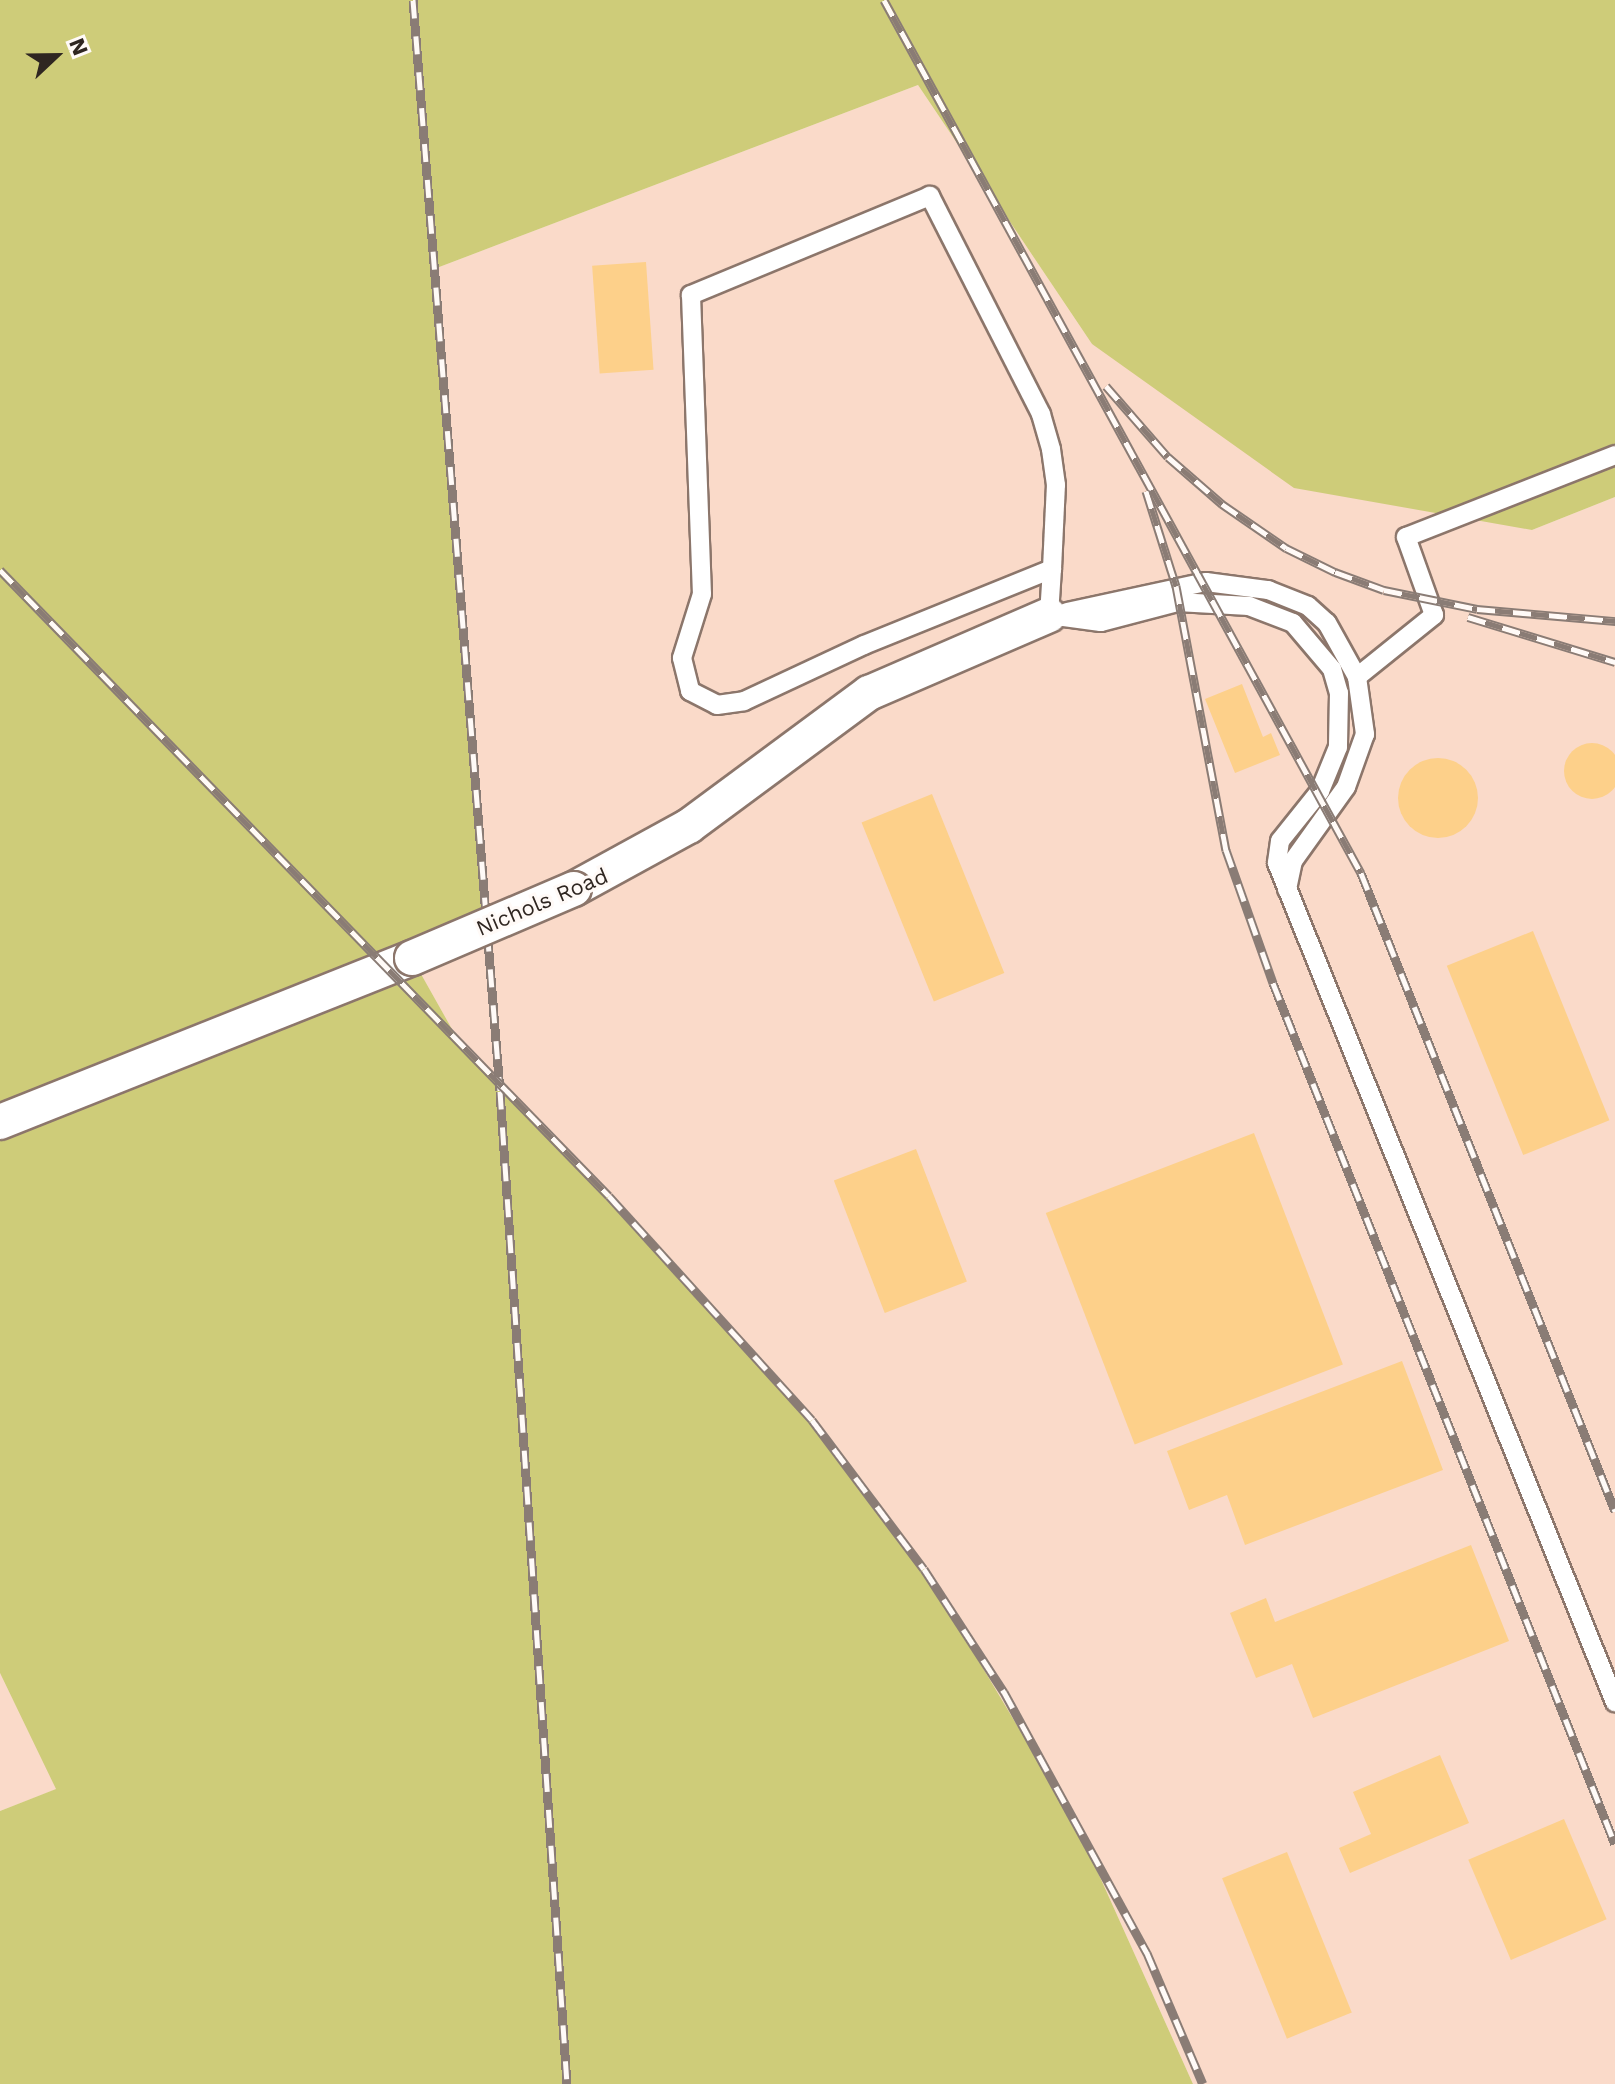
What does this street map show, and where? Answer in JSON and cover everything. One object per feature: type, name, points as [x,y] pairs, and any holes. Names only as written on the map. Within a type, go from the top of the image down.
[{"type":"street","name":"Nichols Road","points":[[0,1122],[412,958],[574,889],[689,826],[869,693],[1049,615]]},
{"type":"lane","points":[[1049,615],[1052,569],[1056,485],[1041,414],[930,196],[691,295],[702,594],[682,658],[690,691],[717,705],[744,701],[864,645],[1052,569]]},
{"type":"lane","points":[[1357,677],[1434,615],[1406,537],[1615,455]]},
{"type":"lane","points":[[1049,615],[1206,582],[1256,587],[1308,606],[1333,632],[1357,677],[1365,734],[1359,757],[1330,813],[1293,861],[1286,893]]},
{"type":"lane","points":[[1049,615],[1101,622],[1177,602],[1238,605],[1293,623],[1316,644],[1339,693],[1338,747],[1320,791],[1280,841],[1277,863],[1286,893],[1615,1702]]},
{"type":"shaded area","points":[[0,0],[1615,0],[1615,497],[1532,530],[1294,488],[1092,344],[918,85],[434,269],[489,926],[412,958],[457,1038],[719,1313],[812,1420],[924,1569],[1077,1826],[1193,2084],[0,2084],[0,1811],[56,1789],[0,1673]]},
{"type":"shaded area","points":[[918,85],[1092,344],[1532,530],[1615,497],[1615,2084],[1193,2084],[1077,1826],[924,1569],[812,1420],[457,1038],[412,958],[489,926],[434,269]]},
{"type":"shaded area","points":[[0,1673],[57,1789],[0,1811]]},
{"type":"building","points":[[646,262],[654,370],[600,374],[592,266]]},
{"type":"building","points":[[1242,684],[1263,737],[1271,733],[1280,755],[1235,773],[1205,699]]},
{"type":"building","points":[[1592,743],[1611,752],[1620,771],[1611,790],[1592,799],[1573,790],[1564,771],[1573,752]]},
{"type":"building","points":[[1438,758],[1453,761],[1466,770],[1475,783],[1478,798],[1475,813],[1466,826],[1453,835],[1438,838],[1423,835],[1410,826],[1401,813],[1398,798],[1401,783],[1410,770],[1423,761]]},
{"type":"building","points":[[932,794],[1004,973],[934,1001],[862,822]]},
{"type":"building","points":[[1533,931],[1609,1120],[1523,1155],[1447,966]]},
{"type":"building","points":[[1254,1133],[1343,1365],[1135,1444],[1046,1213]]},
{"type":"building","points":[[916,1149],[967,1282],[885,1313],[834,1181]]},
{"type":"building","points":[[1402,1361],[1443,1470],[1245,1545],[1227,1495],[1189,1510],[1167,1451]]},
{"type":"building","points":[[1471,1545],[1509,1641],[1313,1718],[1292,1664],[1256,1678],[1230,1613],[1266,1598],[1275,1622]]},
{"type":"building","points":[[1440,1755],[1469,1823],[1350,1873],[1339,1848],[1371,1834],[1353,1792]]},
{"type":"building","points":[[1564,1819],[1607,1919],[1511,1960],[1468,1860]]},
{"type":"building","points":[[1287,1852],[1352,2012],[1287,2039],[1222,1878]]},
{"type":"railway","points":[[413,0],[500,1091],[567,2084]]},
{"type":"railway","points":[[884,0],[1361,873],[1615,1511]]},
{"type":"railway","points":[[1106,386],[1168,457],[1222,504],[1286,548],[1335,572],[1384,590],[1477,609],[1615,621]]},
{"type":"railway","points":[[1146,491],[1176,586],[1226,850],[1273,983],[1615,1844]]},
{"type":"railway","points":[[0,570],[609,1196],[812,1420],[924,1569],[1004,1692],[1147,1953],[1203,2084]]},
{"type":"railway","points":[[1468,617],[1615,662]]}]
